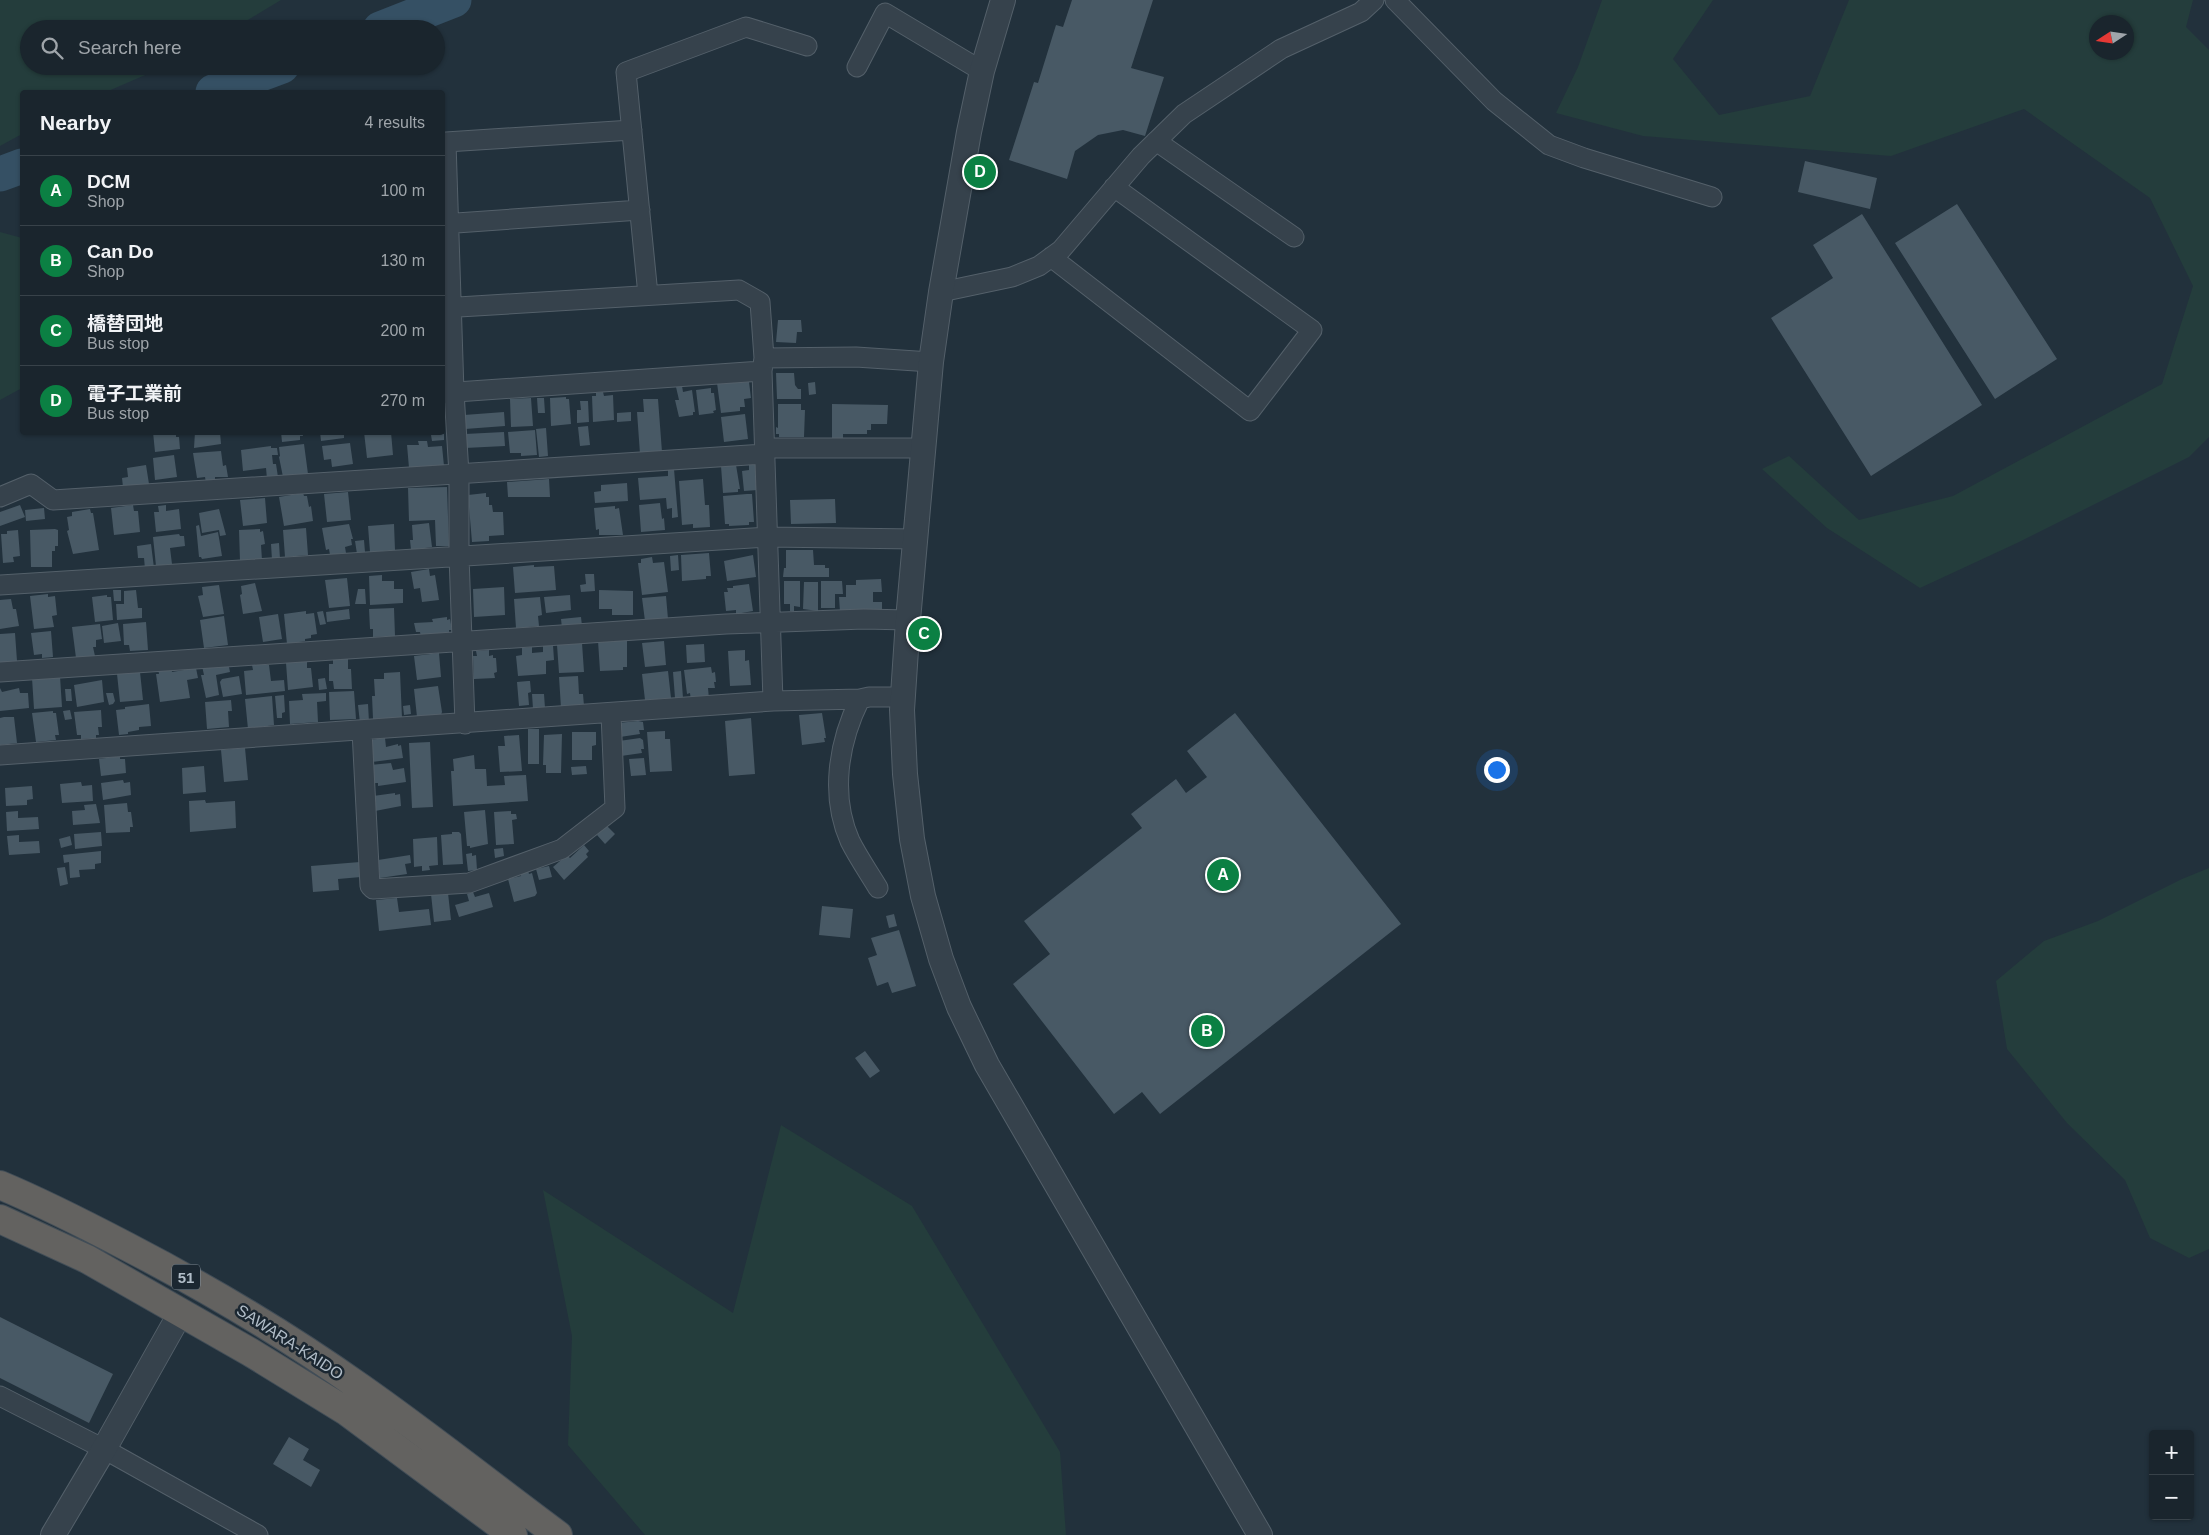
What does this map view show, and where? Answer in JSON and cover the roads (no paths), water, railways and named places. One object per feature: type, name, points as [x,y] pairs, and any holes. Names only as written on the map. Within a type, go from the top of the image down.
[{"type":"highway","name":"SAWARA-KAIDO","points":[[0,1185],[58,1211],[196,1282],[262,1322],[362,1388],[558,1535]]},
{"type":"highway","name":"SAWARA-KAIDO","points":[[0,1218],[87,1259],[181,1312],[346,1410],[513,1535]]},
{"type":"street","points":[[1003,0],[982,71],[969,132],[941,292],[931,362],[902,697],[905,774],[912,839],[923,896],[941,959],[960,1007],[987,1065],[1260,1535]]},
{"type":"street","points":[[941,292],[1012,277],[1039,266],[1061,250],[1156,141],[1184,114],[1248,69],[1281,49],[1361,12],[1374,0]]},
{"type":"street","points":[[1395,0],[1494,101],[1549,144],[1584,158],[1712,197]]},
{"type":"street","points":[[857,67],[885,13],[982,71]]},
{"type":"street","points":[[648,295],[626,72],[746,26],[807,46]]},
{"type":"street","points":[[464,724],[459,556],[459,474],[448,393],[446,142],[632,130]]},
{"type":"street","points":[[1156,141],[1294,237]]},
{"type":"street","points":[[1051,257],[1250,411],[1312,330],[1114,188]]},
{"type":"street","points":[[446,224],[640,210]]},
{"type":"street","points":[[447,307],[739,290],[760,302],[773,702]]},
{"type":"street","points":[[448,393],[856,357],[931,362]]},
{"type":"street","points":[[0,497],[31,484],[52,500],[459,474],[765,451],[924,448]]},
{"type":"street","points":[[0,585],[768,536],[916,538]]},
{"type":"street","points":[[0,672],[771,623],[864,619],[908,620]]},
{"type":"street","points":[[0,755],[773,702],[902,697]]},
{"type":"street","points":[[860,699],[849,721],[838,777],[838,796],[850,841],[878,888]]},
{"type":"street","points":[[362,730],[370,886],[373,889],[469,883],[562,849],[615,808],[611,714]]},
{"type":"street","points":[[53,1535],[181,1312]]},
{"type":"street","points":[[0,1396],[104,1449],[258,1535]]},
{"type":"waterway","points":[[403,20],[454,0]]},
{"type":"waterway","points":[[218,90],[258,75]]},
{"type":"waterway","points":[[0,174],[20,167]]},
{"type":"place","name":"電子工業前","points":[[980,172]]},
{"type":"place","name":"橋替団地","points":[[924,634]]},
{"type":"place","name":"DCM","points":[[1223,875]]},
{"type":"place","name":"Can Do","points":[[1207,1031]]}]
